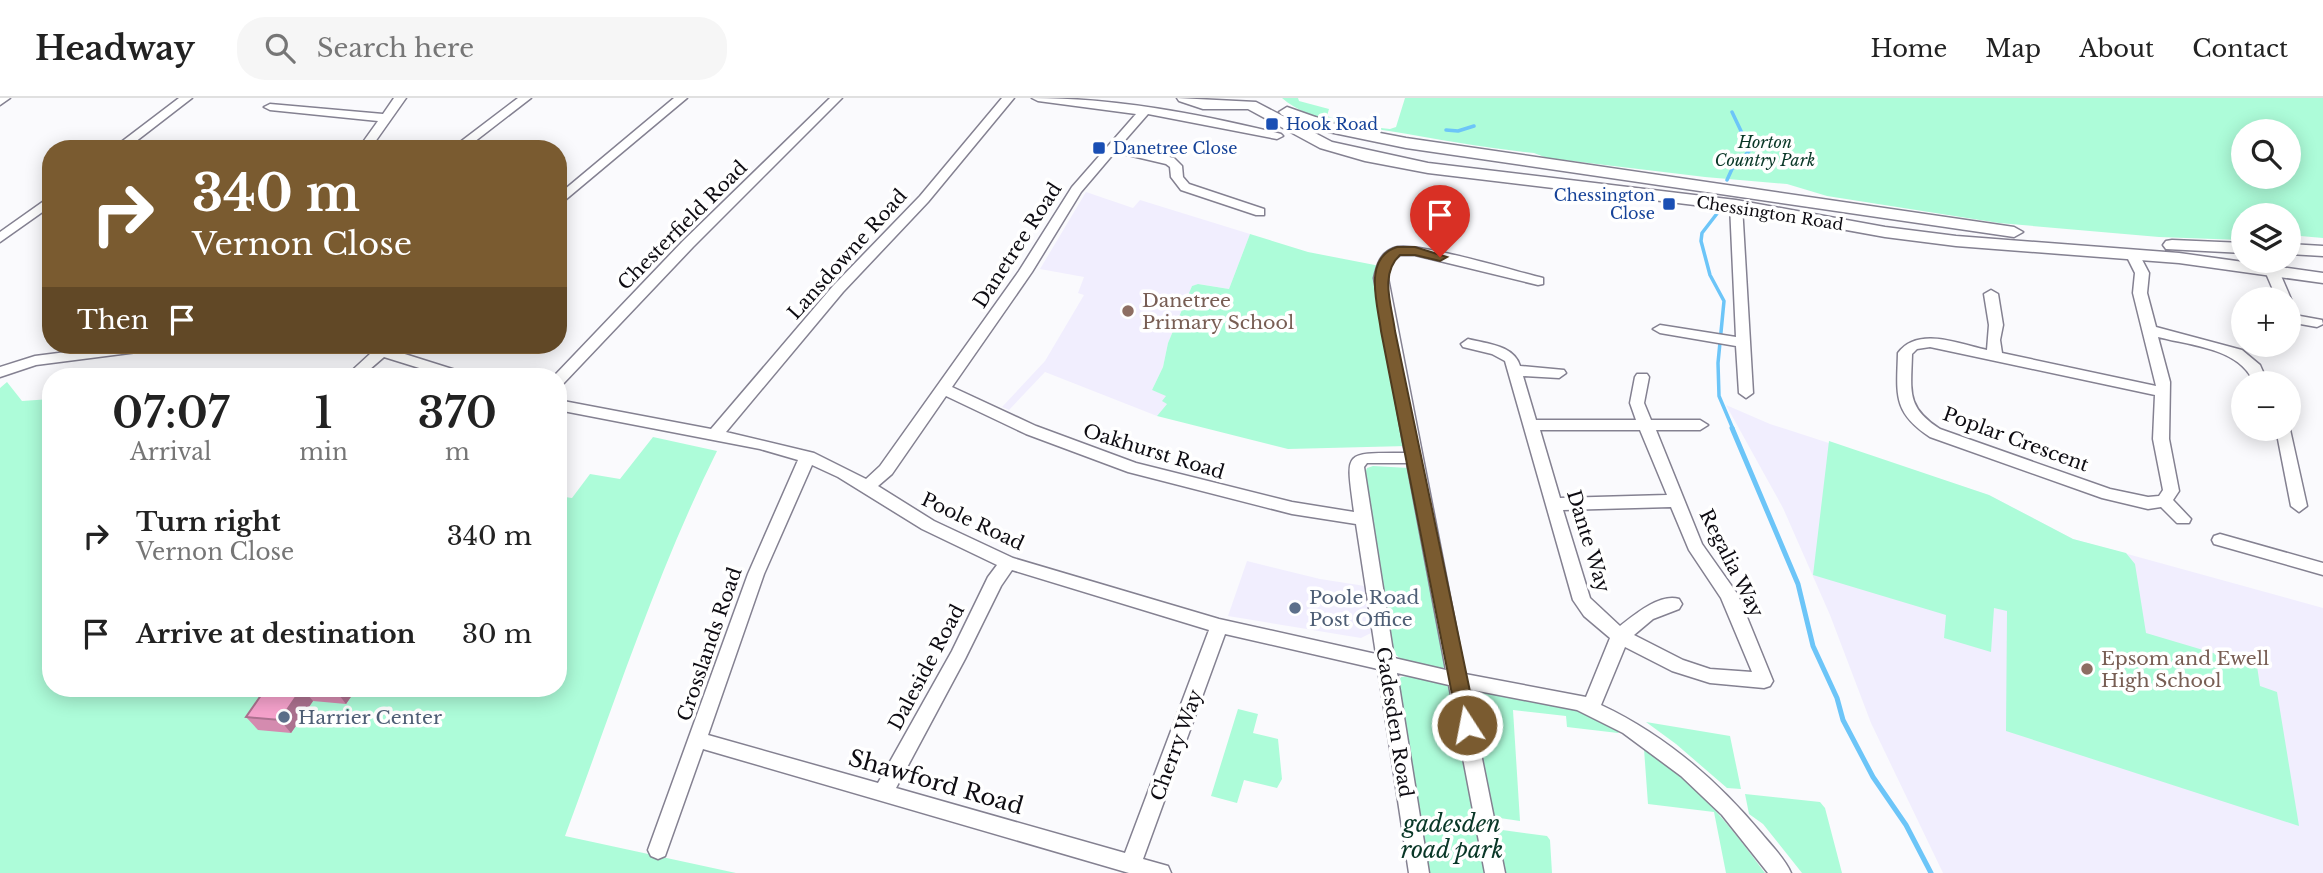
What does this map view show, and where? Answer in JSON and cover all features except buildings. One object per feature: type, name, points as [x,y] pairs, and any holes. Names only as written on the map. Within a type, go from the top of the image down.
[{"type":"main road","name":"Chessington Road","points":[[1184,98],[1203,104],[1234,100],[1251,105],[1326,145],[1394,162],[1505,179],[1737,205],[1885,232],[1956,241],[2133,255],[2231,266]]},
{"type":"main road","name":"Chessington Road","points":[[1265,98],[1292,115],[1334,129],[1475,154],[1743,190],[1910,219],[1996,230],[2129,243],[2231,247]]},
{"type":"main road","points":[[2301,249],[2321,251]]},
{"type":"main road","name":"Chessington Road","points":[[2287,273],[2323,278]]},
{"type":"street","points":[[0,102],[4,98]]},
{"type":"street","points":[[130,140],[186,98]]},
{"type":"street","points":[[370,140],[400,98]]},
{"type":"street","points":[[469,140],[526,98]]},
{"type":"street","points":[[567,194],[681,98]]},
{"type":"street","name":"Chesterfield Road","points":[[567,371],[688,244],[836,98]]},
{"type":"street","name":"Lansdowne Road","points":[[715,435],[838,289],[924,199],[1008,98]]},
{"type":"street","points":[[1038,98],[1139,109],[1276,136]]},
{"type":"street","points":[[270,107],[386,118]]},
{"type":"street","name":"Danetree Road","points":[[866,488],[886,470],[1025,272],[1076,190],[1142,114],[1139,109]]},
{"type":"street","points":[[1112,148],[1170,161],[1185,187],[1260,212]]},
{"type":"street","points":[[1737,205],[1746,393]]},
{"type":"street","points":[[0,238],[42,207]]},
{"type":"street","points":[[1495,873],[1381,278],[1384,262],[1391,254],[1397,251],[1415,251],[1538,281]]},
{"type":"street","points":[[2133,255],[2142,273],[2140,293],[2163,392],[2161,439],[2171,491],[2164,501],[2183,519]]},
{"type":"street","points":[[1991,294],[1996,325],[1993,340],[1995,356]]},
{"type":"street","points":[[2301,320],[2317,323]]},
{"type":"street","points":[[1660,329],[1745,343]]},
{"type":"street","points":[[2150,330],[2237,353],[2256,371]]},
{"type":"street","name":"Poplar Crescent","points":[[2163,392],[1930,342],[1907,348],[1906,411],[1915,421],[1935,433],[2094,489],[2138,501],[2164,501]]},
{"type":"street","points":[[1468,344],[1506,354],[1517,371],[1559,373]]},
{"type":"street","points":[[0,372],[35,361],[87,354]]},
{"type":"street","points":[[362,368],[379,354]]},
{"type":"street","points":[[402,354],[439,368]]},
{"type":"street","name":"Dante Way","points":[[1517,371],[1583,600],[1590,611],[1620,636],[1678,666],[1710,676],[1764,681]]},
{"type":"street","name":"Regalia Way","points":[[1642,377],[1637,403],[1695,546],[1729,595],[1764,681]]},
{"type":"street","name":"Oakhurst Road","points":[[943,390],[1031,430],[1133,468],[1292,508],[1345,518],[1363,518]]},
{"type":"street","name":"Poole Road","points":[[567,407],[715,435],[809,457],[844,473],[928,525],[1008,564],[1219,626],[1459,680],[1550,695],[1591,708],[1630,727],[1688,770],[1729,809],[1781,873]]},
{"type":"street","points":[[1532,425],[1700,425]]},
{"type":"street","points":[[2286,441],[2299,506]]},
{"type":"street","name":"Crosslands Road","points":[[658,850],[756,574],[801,467],[809,457]]},
{"type":"street","name":"Gadesden Road","points":[[1414,458],[1364,458],[1357,463],[1363,518],[1419,873]]},
{"type":"street","points":[[1556,504],[1677,501]]},
{"type":"street","points":[[2220,540],[2323,569]]},
{"type":"street","name":"Daleside Road","points":[[883,793],[959,654],[994,582],[1008,564]]},
{"type":"street","points":[[1591,708],[1620,636],[1647,614],[1673,604]]},
{"type":"street","name":"Cherry Way","points":[[1131,864],[1219,626]]},
{"type":"street","name":"Shawford Road","points":[[698,740],[1161,873]]},
{"type":"shaded area","name":"Danetree Primary School","points":[[1086,192],[1133,208],[1140,200],[1250,234],[1229,289],[1199,284],[1192,286],[1152,390],[1166,395],[1168,403],[1157,416],[1045,372],[1009,410],[1002,407],[1045,361],[1084,295],[1078,293],[1084,277],[1040,269]]},
{"type":"shaded area","name":"Epsom and Ewell High School","points":[[1726,405],[1770,424],[1989,495],[2073,539],[2323,608],[2323,873],[1943,873],[1871,723],[1830,615],[1783,508]]},
{"type":"shaded area","points":[[1247,561],[1320,579],[1365,586],[1371,633],[1361,638],[1228,616]]},
{"type":"green space","name":"Horton Country Park","points":[[1282,98],[1298,98],[1299,101],[1329,109],[1327,116],[1344,122],[1368,126],[1371,116],[1375,116],[1372,127],[1390,129],[1396,127],[1405,98],[2323,98],[2323,238],[2301,236],[2301,203],[2231,203],[2231,240],[2159,237],[1999,223],[1827,196],[1787,184],[1547,158],[1534,153],[1347,125],[1306,113]]},
{"type":"green space","points":[[1250,234],[1308,252],[1380,266],[1407,446],[1288,449],[1157,416],[1167,404],[1162,401],[1166,396],[1152,390],[1192,286],[1198,284],[1229,289]]},
{"type":"green space","points":[[7,382],[22,401],[42,400],[42,697],[567,697],[567,497],[572,498],[590,474],[620,479],[653,437],[717,451],[655,593],[565,836],[736,873],[0,873],[0,388]]},
{"type":"green space","points":[[1829,441],[1989,495],[2073,539],[2126,553],[2135,564],[2146,633],[2257,666],[2260,686],[2277,692],[2299,826],[2006,731],[2007,611],[1994,608],[1991,652],[1944,638],[1946,615],[1813,575]]},
{"type":"green space","points":[[1367,468],[1409,468],[1450,664],[1444,667],[1419,667],[1403,660],[1392,650],[1365,473]]},
{"type":"green space","name":"gadesden road park","points":[[1410,676],[1452,688],[1490,873],[1425,873],[1397,684],[1401,677]]},
{"type":"green space","points":[[1489,691],[1575,706],[1622,729],[1618,733],[1567,727],[1566,716],[1513,710],[1520,821],[1493,817],[1471,707],[1471,701],[1480,693]]},
{"type":"green space","points":[[1238,709],[1258,714],[1253,733],[1278,739],[1282,779],[1277,788],[1244,780],[1237,803],[1211,796]]},
{"type":"green space","points":[[1646,722],[1730,736],[1741,789],[1727,788]]},
{"type":"green space","points":[[1644,749],[1710,805],[1765,873],[1726,873],[1714,812],[1648,804]]},
{"type":"green space","points":[[1745,794],[1820,802],[1825,808],[1842,873],[1802,873],[1763,824],[1749,814]]},
{"type":"green space","points":[[1495,829],[1547,836],[1550,840],[1552,873],[1503,873]]},
{"type":"waterway","points":[[1727,180],[1732,169],[1750,150],[1732,112]]},
{"type":"waterway","points":[[1446,130],[1458,131],[1474,126]]},
{"type":"waterway","points":[[1719,211],[1702,233],[1701,241],[1710,275],[1724,301],[1718,363],[1719,396],[1733,429]]},
{"type":"waterway","points":[[1732,428],[1798,584],[1813,646],[1837,698],[1843,720],[1873,777],[1906,825],[1931,873]]},
{"type":"place","name":"Hook Road","points":[[1272,124]]},
{"type":"place","name":"Danetree Close","points":[[1099,148]]},
{"type":"place","name":"Chessington Close","points":[[1669,204]]},
{"type":"place","name":"Danetree Primary School","points":[[1128,311]]},
{"type":"place","name":"Poole Road Post Office","points":[[1295,608]]},
{"type":"place","name":"Epsom and Ewell High School","points":[[2087,669]]},
{"type":"place","name":"Harrier Center","points":[[284,717]]},
{"type":"route","points":[[1440,257],[1415,251],[1397,251],[1384,262],[1381,278],[1388,331],[1467,725]]}]
